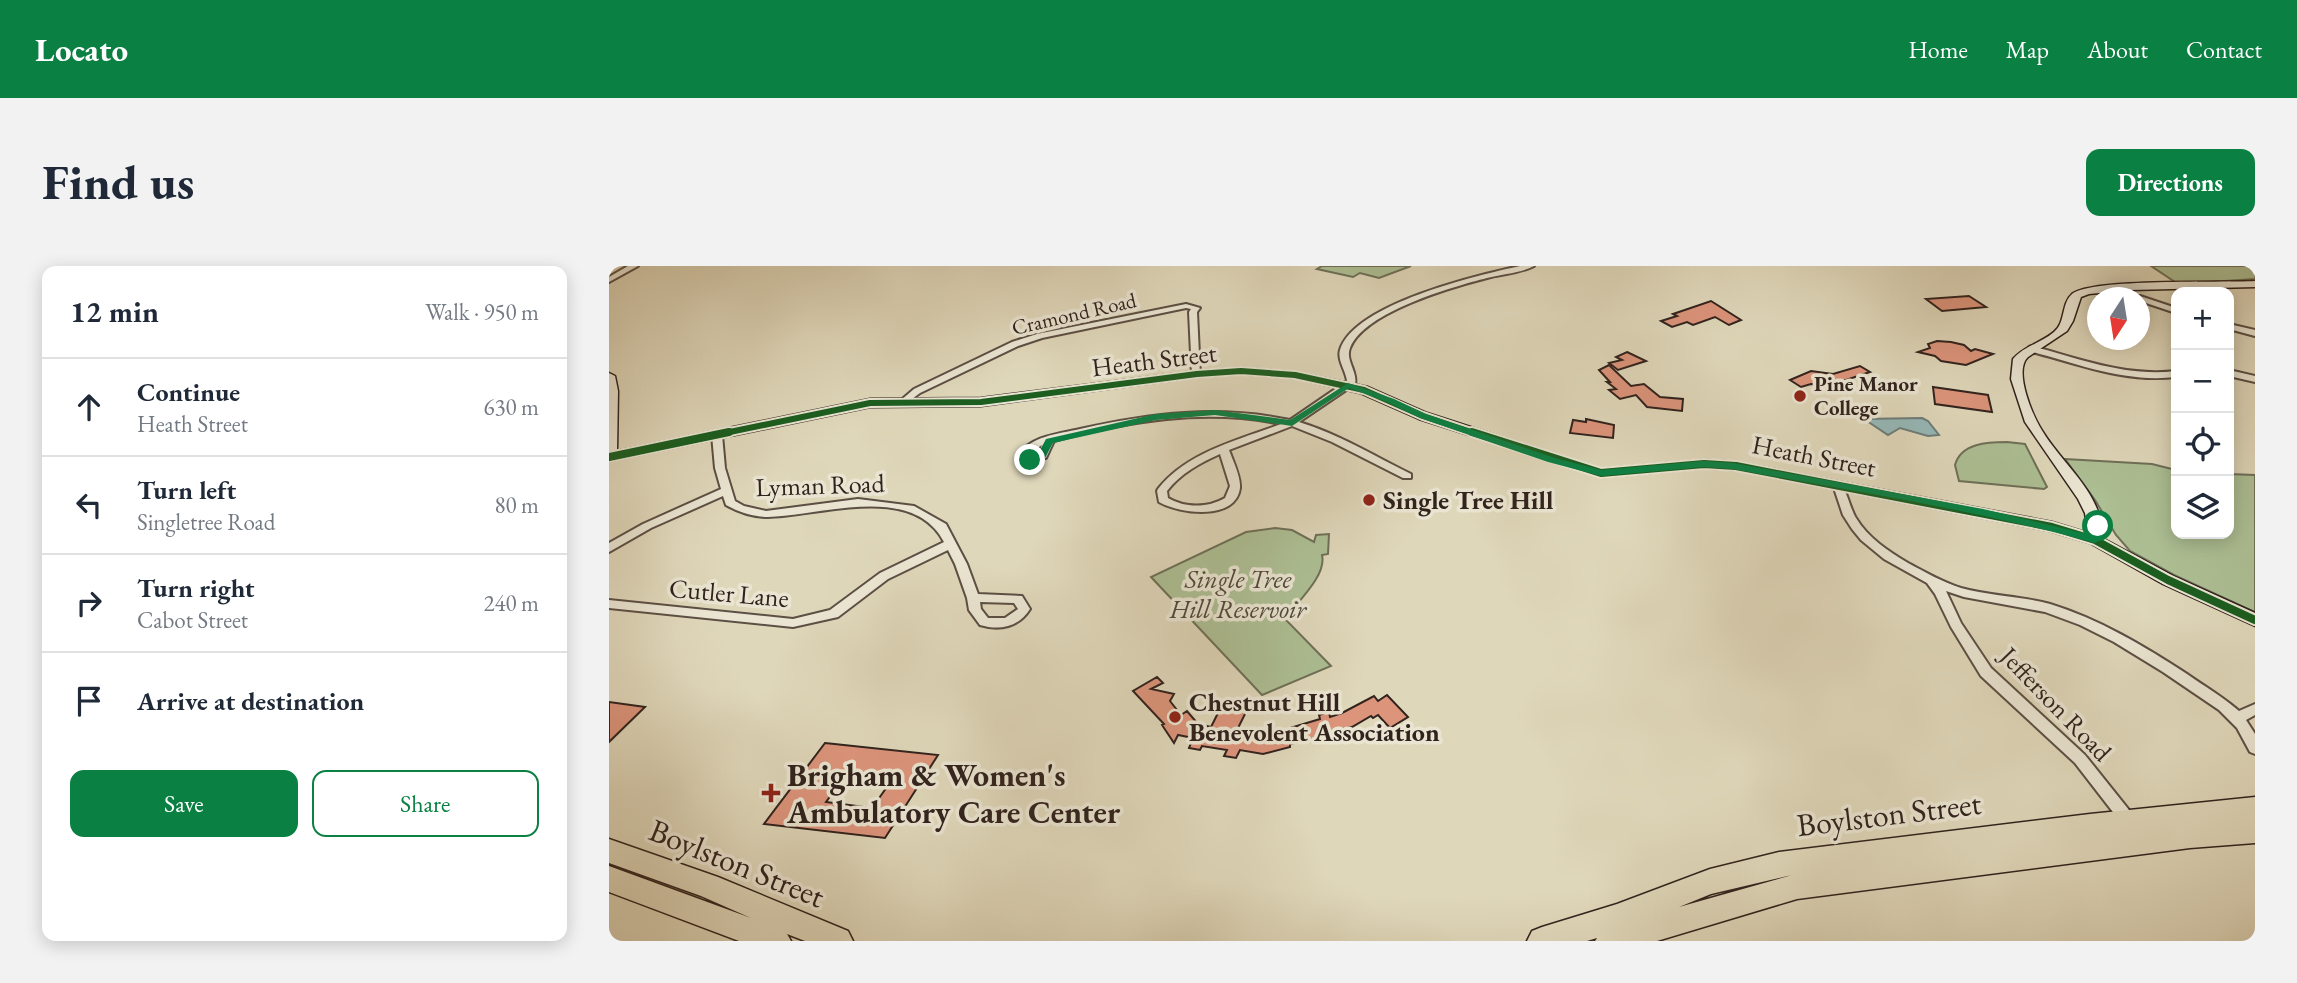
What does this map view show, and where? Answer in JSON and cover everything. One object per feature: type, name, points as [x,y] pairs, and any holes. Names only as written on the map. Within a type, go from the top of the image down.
[{"type":"highway","name":"Boylston Street","points":[[1542,941],[1617,918],[1710,882],[1779,864],[2128,820],[2255,808]]},
{"type":"highway","name":"Boylston Street","points":[[1610,941],[1797,886],[2190,836],[2255,831]]},
{"type":"highway","name":"Boylston Street","points":[[609,851],[698,882],[838,941]]},
{"type":"highway","name":"Boylston Street","points":[[609,879],[776,941]]},
{"type":"street","points":[[609,280],[634,266]]},
{"type":"street","points":[[1224,449],[1235,486],[1230,500],[1217,507],[1204,508],[1173,505],[1163,499],[1162,491],[1170,481],[1191,465],[1224,449],[1292,423],[1352,382],[1352,374],[1344,357],[1346,346],[1377,318],[1429,293],[1530,266]]},
{"type":"street","points":[[2150,287],[2255,284]]},
{"type":"street","points":[[2087,291],[2079,293],[2064,329],[2022,356],[2016,365],[2024,405],[2035,430],[2087,503],[2098,526],[2095,540]]},
{"type":"street","points":[[2150,302],[2171,309]]},
{"type":"street","name":"Cramond Road","points":[[905,401],[917,391],[1015,344],[1062,331],[1193,306],[1196,308],[1193,312],[1197,374]]},
{"type":"street","points":[[2234,328],[2255,333]]},
{"type":"street","points":[[2032,349],[2130,373],[2153,376],[2171,374]]},
{"type":"street","name":"Heath Street","points":[[610,456],[870,403],[981,402],[1197,374],[1267,372],[1348,385],[1383,397],[1423,416],[1552,460],[1601,473],[1712,464],[1754,468],[2035,523],[2095,540],[2168,580],[2255,620]]},
{"type":"street","points":[[2234,374],[2255,379]]},
{"type":"street","points":[[609,376],[612,391],[610,456]]},
{"type":"street","points":[[1049,441],[1124,422],[1187,414],[1239,414],[1292,423],[1328,436],[1407,476]]},
{"type":"street","name":"Lyman Road","points":[[717,435],[720,467],[726,491],[735,506],[759,513],[790,512],[858,502],[910,508],[941,527],[961,564],[973,598]]},
{"type":"street","points":[[1838,485],[1847,515],[1856,530],[1871,545],[1933,583],[1963,593],[2047,608],[2114,636],[2205,693],[2237,718],[2255,748]]},
{"type":"street","points":[[609,548],[647,526],[726,491]]},
{"type":"street","name":"Cutler Lane","points":[[609,604],[780,624],[801,622],[834,614],[884,576],[950,544]]},
{"type":"street","name":"Jefferson Road","points":[[1933,583],[1986,672],[2080,759],[2128,820]]},
{"type":"street","points":[[2237,718],[2255,709]]},
{"type":"green space","points":[[1322,266],[1411,266],[1379,278],[1360,273],[1353,277],[1317,269]]},
{"type":"green space","points":[[2151,266],[2255,266],[2255,279],[2178,284]]},
{"type":"green space","points":[[1984,443],[2025,444],[2047,487],[2044,489],[1959,481],[1955,465],[1963,452]]},
{"type":"green space","points":[[2065,459],[2152,464],[2171,469],[2171,539],[2234,539],[2234,474],[2255,475],[2255,612],[2174,575],[2130,551],[2116,535]]},
{"type":"green space","name":"Single Tree Hill Reservoir","points":[[1275,528],[1292,530],[1314,542],[1316,535],[1329,534],[1328,554],[1322,555],[1320,572],[1285,619],[1331,666],[1262,695],[1151,577],[1246,532]]},
{"type":"water","points":[[1922,418],[1928,421],[1939,435],[1928,436],[1900,428],[1888,435],[1864,419]]},
{"type":"building","points":[[1969,296],[1986,307],[1942,311],[1926,299]]},
{"type":"building","points":[[1711,301],[1741,320],[1729,325],[1715,317],[1693,325],[1687,322],[1672,327],[1661,321],[1677,316],[1673,314]]},
{"type":"building","points":[[1937,341],[1964,345],[1971,351],[1975,349],[1993,354],[1966,365],[1941,361],[1935,356],[1918,352],[1930,348],[1928,344]]},
{"type":"building","points":[[1627,352],[1646,361],[1618,370],[1609,363],[1622,360],[1616,357]]},
{"type":"building","points":[[1609,365],[1631,386],[1644,384],[1660,397],[1683,399],[1682,411],[1647,407],[1636,395],[1620,399],[1609,390],[1616,389],[1599,370]]},
{"type":"building","points":[[1860,366],[1870,372],[1843,381],[1832,380],[1825,385],[1811,384],[1801,387],[1790,380],[1811,371],[1833,374]]},
{"type":"building","points":[[1933,387],[1988,395],[1992,412],[1935,404]]},
{"type":"building","points":[[1586,419],[1614,425],[1613,438],[1570,433],[1573,420],[1586,422]]},
{"type":"building","name":"Chestnut Hill Benevolent Association","points":[[1157,677],[1163,683],[1151,689],[1174,694],[1170,701],[1181,715],[1187,711],[1198,724],[1211,727],[1225,699],[1250,704],[1236,732],[1261,737],[1260,731],[1269,729],[1270,734],[1320,719],[1319,715],[1329,712],[1330,717],[1374,696],[1378,701],[1387,695],[1408,717],[1390,728],[1378,715],[1373,718],[1371,716],[1352,727],[1335,730],[1337,734],[1290,744],[1290,747],[1263,754],[1240,750],[1236,758],[1224,756],[1227,750],[1202,746],[1200,750],[1189,748],[1193,738],[1178,735],[1174,743],[1162,725],[1164,724],[1133,691]]},
{"type":"building","points":[[609,702],[645,707],[609,742]]},
{"type":"building","points":[[825,743],[938,755],[885,838],[764,824]],"holes":[[[848,772],[894,777],[872,808],[826,802]]]},
{"type":"cycle path","points":[[609,457],[870,403],[981,402],[1197,374],[1241,371],[1295,375],[1364,390],[1423,416],[1601,473],[1704,464],[1736,466],[2052,527],[2095,540],[2168,580],[2255,620]]},
{"type":"place","name":"Pine Manor College","points":[[1800,396]]},
{"type":"place","name":"Single Tree Hill","points":[[1369,500]]},
{"type":"place","name":"Chestnut Hill Benevolent Association","points":[[1175,717]]},
{"type":"place","name":"Brigham & Women's Ambulatory Care Center","points":[[771,793]]},
{"type":"route","points":[[1030,460],[1046,452],[1049,441],[1124,422],[1156,417],[1239,414],[1292,423],[1348,385],[1391,400],[1423,416],[1552,460],[1601,473],[1704,464],[1754,468],[1983,512],[2052,527],[2095,540],[2098,526]]}]
